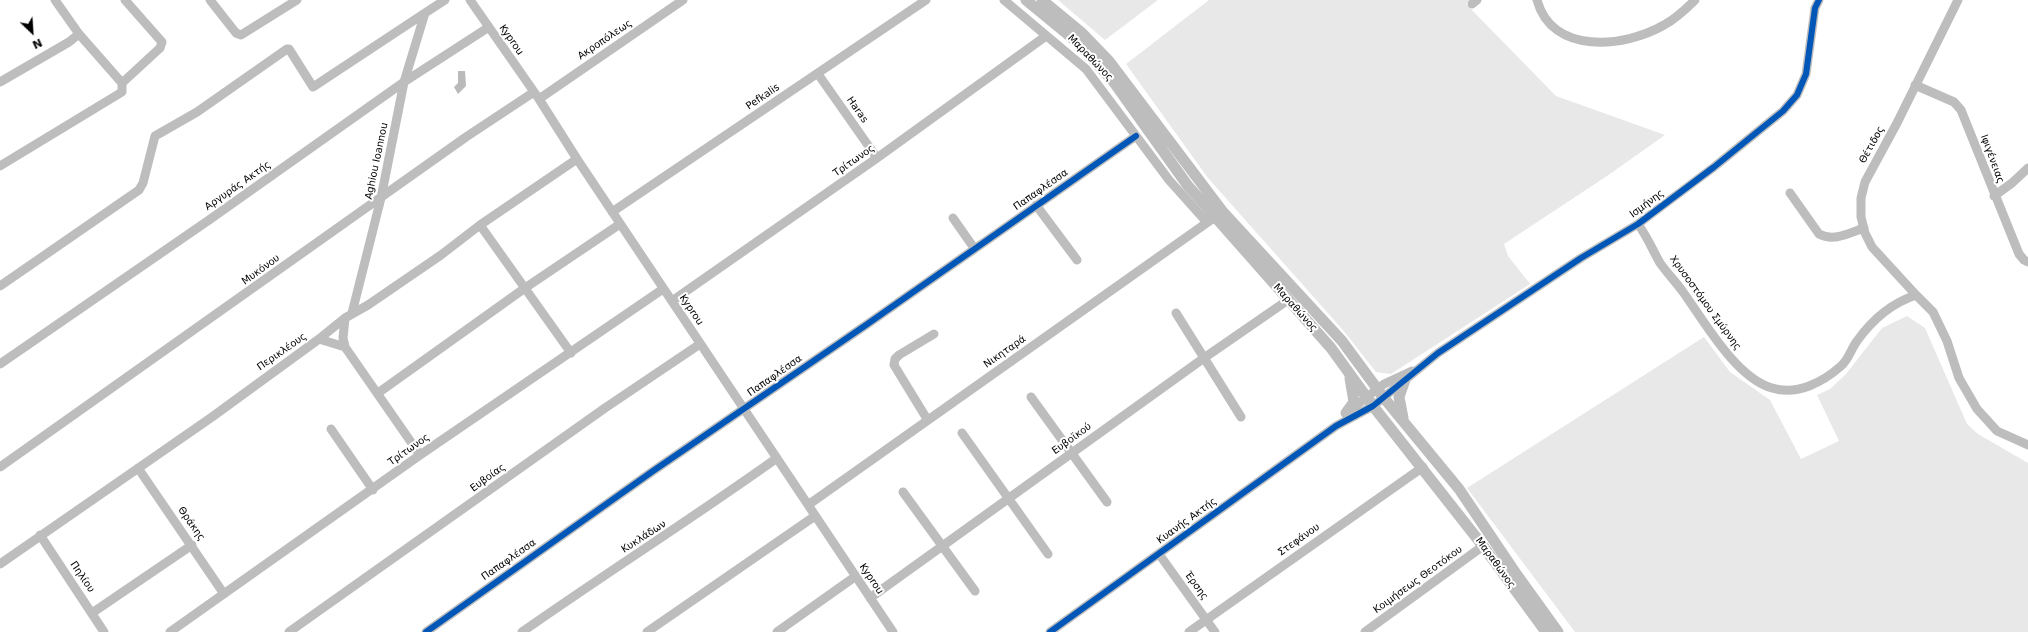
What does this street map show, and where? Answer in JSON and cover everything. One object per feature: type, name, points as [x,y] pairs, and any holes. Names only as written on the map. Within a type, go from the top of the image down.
[{"type":"main road","name":"Μαραθώνος","points":[[1026,0],[1076,42],[1102,68],[1124,95],[1188,186],[1347,370],[1370,402],[1423,467],[1546,632]]},
{"type":"main road","name":"Μαραθώνος","points":[[1042,0],[1082,33],[1120,74],[1169,143],[1223,212],[1342,340],[1381,393],[1459,489],[1517,575],[1558,632]]},
{"type":"main road","points":[[1346,413],[1354,402],[1347,370]]},
{"type":"main road","points":[[1404,421],[1399,397],[1405,380]]},
{"type":"street","points":[[0,166],[122,92],[122,83],[80,34],[55,0]]},
{"type":"street","points":[[122,83],[160,48],[162,42],[125,0]]},
{"type":"street","points":[[210,0],[236,33],[241,35],[297,0]]},
{"type":"street","points":[[0,286],[139,190],[143,183],[153,140],[158,133],[198,112],[287,49],[289,49],[313,87],[445,0]]},
{"type":"street","name":"Kyprou","points":[[470,0],[537,95],[576,159],[893,632]]},
{"type":"street","name":"Ακροπόλεως","points":[[537,95],[683,0]]},
{"type":"street","name":"Pefkalis","points":[[612,212],[926,0]]},
{"type":"street","points":[[1004,0],[1086,68],[1136,136],[1190,205],[1203,218],[1214,217]]},
{"type":"street","points":[[1537,0],[1544,16],[1558,31],[1580,40],[1600,42],[1629,38],[1655,30],[1679,15],[1694,0]]},
{"type":"street","name":"Ισμήνης","points":[[1417,369],[1574,263],[1638,224],[1757,133],[1783,111],[1797,95],[1806,74],[1815,8],[1819,0]]},
{"type":"street","name":"Θέτιδος","points":[[1916,295],[1872,247],[1861,217],[1861,198],[1865,182],[1897,123],[1958,0]]},
{"type":"street","name":"Aghiou Ioannou","points":[[345,347],[343,338],[381,198],[404,82],[425,13]]},
{"type":"street","name":"Αργυράς Ακτής","points":[[0,364],[209,220],[404,82],[489,27]]},
{"type":"street","points":[[0,82],[69,42],[80,34]]},
{"type":"street","name":"Τρίτωνος","points":[[672,301],[877,158],[1046,36]]},
{"type":"street","name":"Haras","points":[[818,74],[877,158]]},
{"type":"street","name":"Ιφιγένειας","points":[[1915,85],[1954,102],[1961,110],[1994,196],[2019,254],[2028,262]]},
{"type":"street","name":"Μυκόνου","points":[[0,467],[466,137],[537,95]]},
{"type":"street","name":"Παπαφλέσσα","points":[[426,632],[571,528],[1136,136]]},
{"type":"street","name":"Περικλέους","points":[[0,564],[138,468],[319,339],[348,316],[435,259],[480,225],[576,159]]},
{"type":"street","points":[[1994,196],[2012,183],[2028,168]]},
{"type":"street","points":[[1790,193],[1819,234],[1833,238],[1864,228]]},
{"type":"street","points":[[1036,205],[1077,260]]},
{"type":"street","name":"Νικηταρά","points":[[808,505],[1214,217]]},
{"type":"street","points":[[953,218],[974,248]]},
{"type":"street","points":[[378,394],[525,288],[620,224]]},
{"type":"street","name":"Χρυσοστόμου Σμύρνης","points":[[1638,224],[1650,240],[1661,264],[1727,354],[1748,375],[1771,388],[1785,391],[1800,389],[1816,384],[1842,365],[1857,341],[1886,310],[1902,300],[1916,295]]},
{"type":"street","points":[[480,225],[571,353]]},
{"type":"street","name":"Τρίτωνος","points":[[170,632],[373,490],[420,455],[663,289]]},
{"type":"street","points":[[1916,295],[1933,312],[1947,340],[1959,378],[1977,409],[1997,431],[2028,445]]},
{"type":"street","name":"Ευβοϊκού","points":[[870,598],[1204,358],[1288,300]]},
{"type":"street","points":[[1176,313],[1241,417]]},
{"type":"street","points":[[926,420],[898,374],[894,364],[895,359],[899,355],[934,334]]},
{"type":"street","points":[[319,339],[345,347],[420,455]]},
{"type":"street","name":"Ευβοίας","points":[[289,632],[606,408],[700,344]]},
{"type":"street","points":[[1370,402],[1417,369]]},
{"type":"street","points":[[1381,393],[1405,380],[1417,369]]},
{"type":"street","points":[[1031,397],[1073,452],[1107,502]]},
{"type":"street","name":"Κυανής Ακτής","points":[[1336,426],[1346,413],[1370,402]]},
{"type":"street","name":"Κυανής Ακτής","points":[[1050,632],[1370,402]]},
{"type":"street","points":[[331,429],[373,490]]},
{"type":"street","points":[[962,433],[1048,554]]},
{"type":"street","name":"Κυκλάδων","points":[[522,632],[572,596],[699,514],[777,458]]},
{"type":"street","name":"Στεφάνου","points":[[1189,632],[1423,467]]},
{"type":"street","name":"Θράκης","points":[[138,468],[224,594]]},
{"type":"street","points":[[903,492],[976,591]]},
{"type":"street","points":[[648,632],[815,516]]},
{"type":"street","name":"Πηλίου","points":[[40,535],[104,632]]},
{"type":"street","points":[[92,613],[192,545]]},
{"type":"street","name":"Κοιμήσεως Θεοτόκου","points":[[1365,632],[1483,546]]},
{"type":"street","name":"Έρσης","points":[[1159,554],[1216,632]]},
{"type":"street","points":[[777,632],[856,576]]},
{"type":"shaded area","points":[[1058,0],[1158,0],[1105,40]]},
{"type":"shaded area","points":[[1209,0],[1470,0],[1466,4],[1556,96],[1665,135],[1607,176],[1504,244],[1508,256],[1530,284],[1391,374],[1376,372],[1342,329],[1208,178],[1126,64]]},
{"type":"shaded area","points":[[458,71],[465,71],[466,86],[458,94],[454,87],[458,83]]},
{"type":"shaded area","points":[[1907,316],[1925,328],[1967,424],[1978,434],[2028,463],[2028,632],[1575,632],[1467,488],[1704,337],[1730,372],[1770,400],[1801,459],[1839,441],[1817,395],[1830,389],[1846,374],[1882,328]]},
{"type":"cycle path","points":[[1050,632],[1336,426],[1373,406],[1438,353],[1581,258],[1638,224],[1714,167],[1783,111],[1797,95],[1806,74],[1815,8],[1819,0]]},
{"type":"cycle path","points":[[426,632],[653,471],[866,325],[1136,136]]}]
